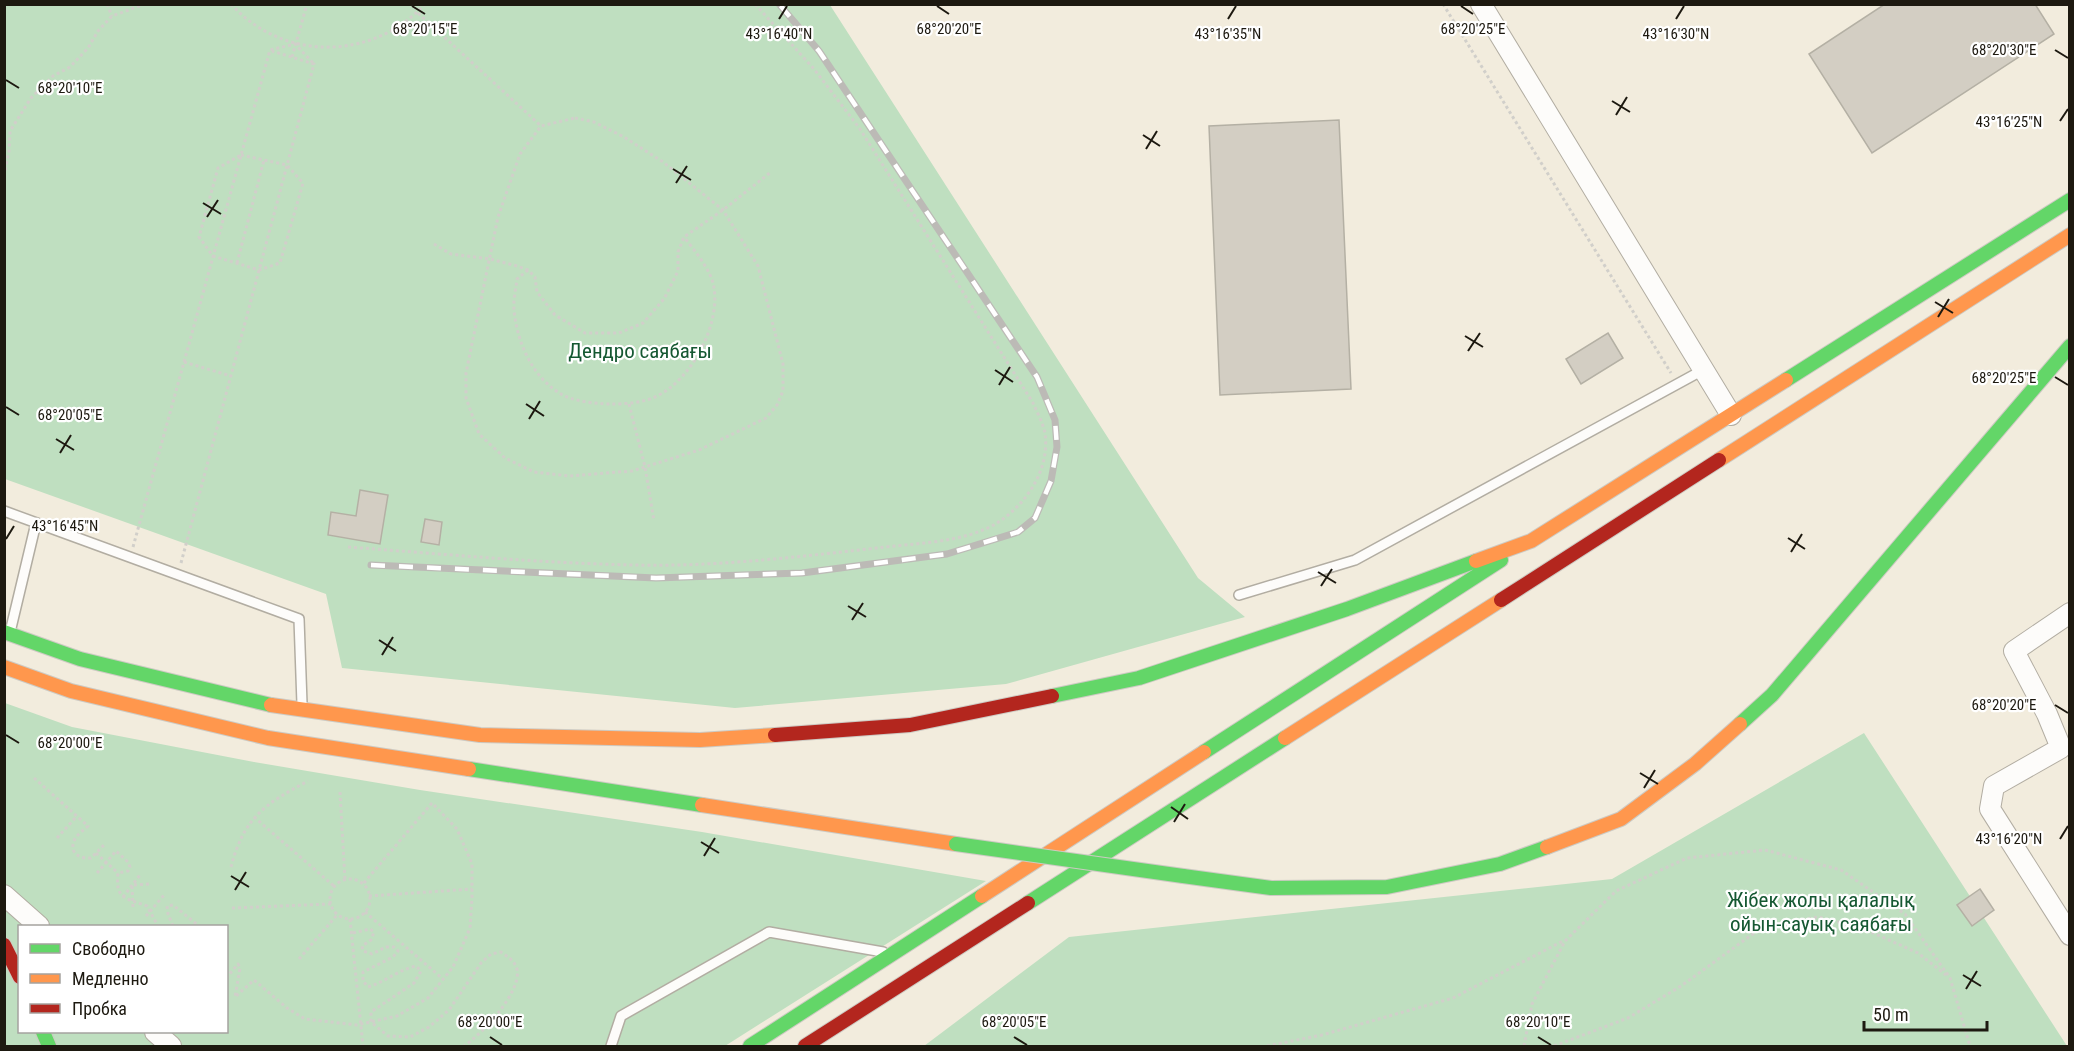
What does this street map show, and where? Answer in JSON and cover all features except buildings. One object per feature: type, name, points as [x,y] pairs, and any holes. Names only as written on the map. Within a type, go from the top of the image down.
[{"type":"main road","points":[[750,1047],[1531,541],[2070,200]]},
{"type":"main road","points":[[805,1047],[2070,235]]},
{"type":"main road","points":[[4,667],[71,691],[268,738],[956,843],[1271,888],[1387,886],[1500,864],[1621,819],[1695,764],[1772,695],[2070,346]]},
{"type":"main road","points":[[7,633],[80,659],[274,706],[480,735],[700,740],[910,725],[1139,678],[1347,609],[1531,541]]},
{"type":"main road","points":[[4,945],[18,973]]},
{"type":"main road","points":[[43,1033],[49,1047]]},
{"type":"street","points":[[1481,4],[1731,415]]},
{"type":"street","points":[[2070,613],[2014,651],[2047,714],[2061,748],[1994,786],[1990,808],[2064,914],[2070,935]]},
{"type":"street","points":[[4,895],[37,925]]},
{"type":"street","points":[[156,1033],[171,1047]]},
{"type":"lane","points":[[1239,595],[1354,560],[1703,370]]},
{"type":"lane","points":[[4,511],[299,619],[302,710]]},
{"type":"lane","points":[[7,633],[36,523]]},
{"type":"lane","points":[[611,1047],[621,1017],[769,932],[894,954]]},
{"type":"path","points":[[107,4],[112,16]]},
{"type":"path","points":[[4,176],[10,131],[31,98],[53,76],[70,68],[112,16],[145,4]]},
{"type":"path","points":[[231,4],[246,20],[262,30],[295,44],[324,48],[352,46],[387,34],[418,13],[425,4]]},
{"type":"path","points":[[292,57],[306,4]]},
{"type":"path","points":[[348,546],[634,565],[747,562],[947,540],[983,530],[1000,521],[1019,504],[1036,483],[1045,455],[1045,432],[1033,403],[860,129],[814,69],[755,4]]},
{"type":"path","points":[[1443,4],[1678,384]]},
{"type":"path","points":[[418,13],[542,126]]},
{"type":"path","points":[[270,50],[295,44]]},
{"type":"path","points":[[295,44],[314,64]]},
{"type":"path","points":[[270,50],[314,64]]},
{"type":"path","points":[[130,557],[270,50]]},
{"type":"path","points":[[178,575],[314,64]]},
{"type":"path","points":[[575,118],[594,122],[624,137],[663,162],[723,210],[758,266],[783,364],[783,391],[777,405],[766,418],[699,450],[632,471],[569,476],[534,472],[505,458],[479,434],[465,398],[466,373],[498,217],[520,154],[542,126],[575,118]]},
{"type":"path","points":[[241,155],[287,165],[303,183],[280,263],[259,270],[213,256],[199,237],[218,168],[241,155]]},
{"type":"path","points":[[237,263],[264,160]]},
{"type":"path","points":[[434,244],[451,254],[490,259],[528,270],[536,277],[537,292],[555,315],[585,333],[618,333],[643,323],[664,299],[678,271],[678,252],[684,237],[771,172]]},
{"type":"path","points":[[528,270],[517,279],[514,308],[520,344],[539,375],[562,395],[597,404],[629,404],[658,395],[681,378],[703,346],[714,317],[714,286],[699,256],[684,237]]},
{"type":"path","points":[[184,363],[231,376]]},
{"type":"path","points":[[629,404],[645,467],[654,521]]},
{"type":"path","points":[[34,778],[88,826],[74,840],[76,855],[82,859],[91,858],[106,843]]},
{"type":"path","points":[[231,867],[236,848],[254,817],[272,800],[308,781]]},
{"type":"path","points":[[340,792],[345,880]]},
{"type":"path","points":[[228,975],[238,964],[240,968],[236,997],[254,980],[286,1008],[305,1019],[361,1024],[397,1016],[428,998],[453,967],[470,928],[472,864],[457,829],[432,802],[363,884]]},
{"type":"path","points":[[57,838],[77,816]]},
{"type":"path","points":[[254,817],[335,887]]},
{"type":"path","points":[[1267,1047],[1322,1035],[1453,998],[1565,941],[1616,891],[1687,858],[1765,850],[1841,870],[1905,914],[1950,978],[1970,1047]]},
{"type":"path","points":[[97,873],[116,851],[130,867],[128,871],[118,873]]},
{"type":"path","points":[[96,853],[118,873]]},
{"type":"path","points":[[118,873],[117,886],[123,897],[147,906],[157,925]]},
{"type":"path","points":[[123,897],[140,874]]},
{"type":"path","points":[[351,879],[363,884],[369,896],[365,912],[357,918],[350,919],[337,915],[331,904],[331,892],[345,880],[351,879]]},
{"type":"path","points":[[132,885],[151,885]]},
{"type":"path","points":[[132,885],[133,907]]},
{"type":"path","points":[[369,896],[472,889]]},
{"type":"path","points":[[146,916],[165,894]]},
{"type":"path","points":[[232,908],[331,904]]},
{"type":"path","points":[[172,925],[167,906],[173,905],[197,925]]},
{"type":"path","points":[[365,912],[443,979]]},
{"type":"path","points":[[299,959],[337,915]]},
{"type":"path","points":[[1554,1047],[1628,1017],[1681,986],[1764,926],[1818,917],[1862,928],[1918,953],[1950,978]]},
{"type":"path","points":[[350,919],[363,1047]]},
{"type":"path","points":[[353,933],[370,930],[374,932],[371,940],[362,946],[363,951],[372,954],[386,947],[394,947],[398,951],[393,957],[363,972],[363,981],[368,987],[404,969],[416,966],[421,971],[414,983],[370,1011],[371,1022],[388,1036],[410,1037],[429,1027],[449,1010],[481,963],[491,954],[501,952],[512,959],[517,970],[516,985],[500,1010],[478,1037],[464,1047]]},
{"type":"path","points":[[1524,1047],[1532,1004],[1565,941]]},
{"type":"green space","name":"Дендро саябағы","points":[[5,5],[830,5],[1198,578],[1245,617],[1006,684],[735,708],[342,668],[326,594],[5,479]]},
{"type":"green space","points":[[5,703],[72,727],[254,762],[420,790],[702,832],[986,881],[725,1046],[5,1046]]},
{"type":"green space","name":"Жібек жолы қалалық ойын-сауық саябағы","points":[[1864,733],[2067,1046],[924,1046],[1069,937],[1612,879]]},
{"type":"railway","points":[[371,565],[656,578],[802,573],[947,554],[1018,532],[1035,518],[1051,481],[1057,447],[1055,420],[1037,377],[819,51],[779,4]]},
{"type":"traffic: fast","points":[[1786,380],[2070,200]]},
{"type":"traffic: fast","points":[[1740,724],[1772,695],[2070,346]]},
{"type":"traffic: fast","points":[[1204,752],[1501,560]]},
{"type":"traffic: fast","points":[[1052,696],[1139,678],[1347,609],[1476,561]]},
{"type":"traffic: fast","points":[[4,632],[80,659],[271,705]]},
{"type":"traffic: fast","points":[[1028,903],[1285,738]]},
{"type":"traffic: fast","points":[[469,769],[702,805]]},
{"type":"traffic: fast","points":[[956,844],[1183,876]]},
{"type":"traffic: fast","points":[[1183,876],[1271,888],[1387,887],[1500,864],[1547,847]]},
{"type":"traffic: fast","points":[[750,1046],[982,896]]},
{"type":"traffic: fast","points":[[43,1033],[49,1046]]},
{"type":"traffic: slow","points":[[1719,460],[2070,235]]},
{"type":"traffic: slow","points":[[1476,561],[1531,541],[1786,380]]},
{"type":"traffic: slow","points":[[1285,738],[1501,600]]},
{"type":"traffic: slow","points":[[4,667],[71,691],[268,738],[469,769]]},
{"type":"traffic: slow","points":[[271,705],[480,735],[700,740],[775,735]]},
{"type":"traffic: slow","points":[[1547,847],[1621,819],[1695,764],[1740,724]]},
{"type":"traffic: slow","points":[[982,896],[1204,752]]},
{"type":"traffic: slow","points":[[702,805],[956,844]]},
{"type":"traffic: jam","points":[[1501,600],[1719,460]]},
{"type":"traffic: jam","points":[[775,735],[910,725],[1052,696]]},
{"type":"traffic: jam","points":[[805,1046],[1028,903]]},
{"type":"traffic: jam","points":[[4,945],[18,973]]}]
